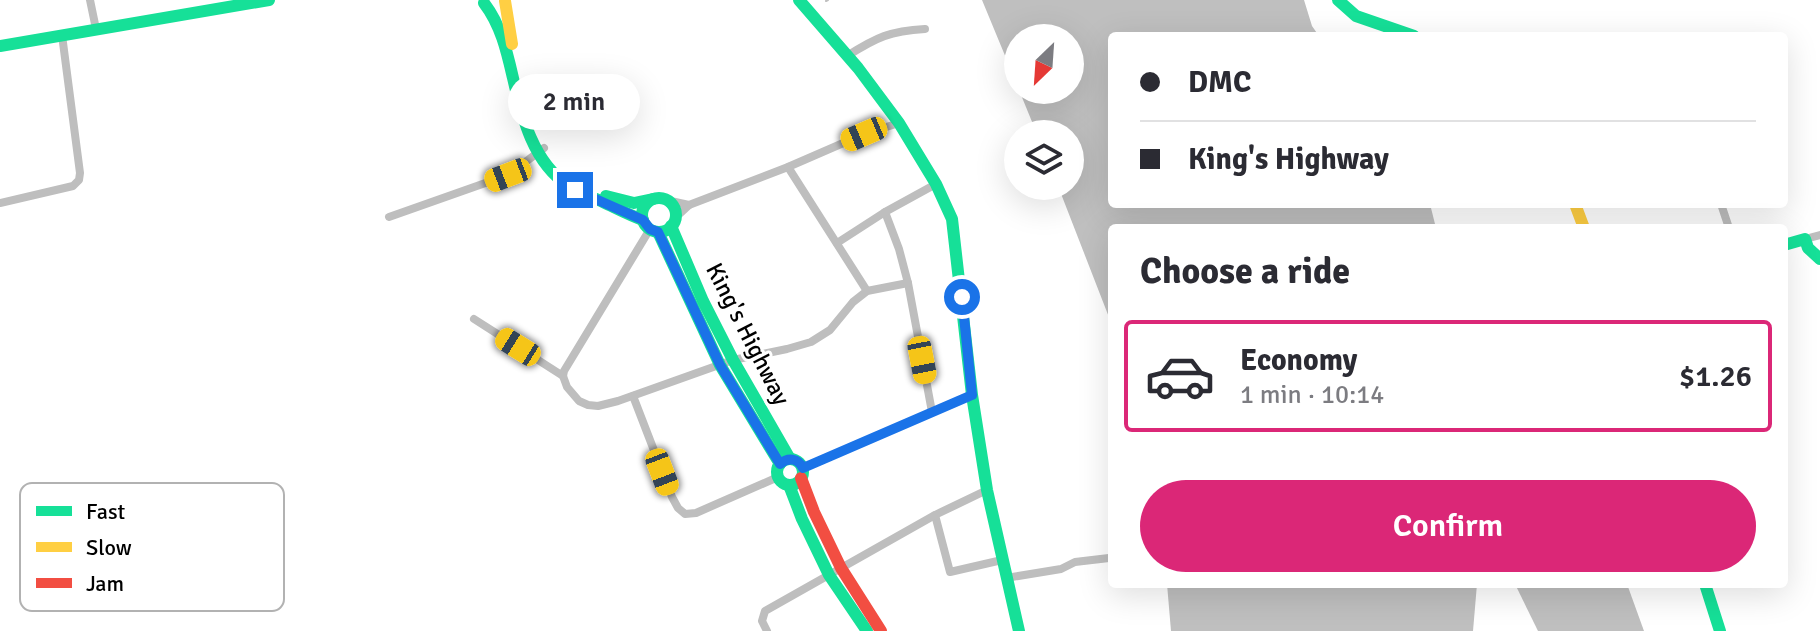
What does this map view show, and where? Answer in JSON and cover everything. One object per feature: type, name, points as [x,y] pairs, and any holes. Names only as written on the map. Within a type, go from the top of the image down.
[{"type":"main road","points":[[0,46],[269,0]]},
{"type":"main road","points":[[482,2],[494,14],[530,137],[541,150],[568,174],[606,196],[634,203],[660,199],[674,207],[674,222],[668,229],[650,227],[587,195],[563,182],[549,167],[541,150],[530,114],[508,25],[505,0],[495,4],[482,2]]},
{"type":"main road","points":[[799,0],[899,123],[936,184],[952,219],[972,395],[987,490],[1019,631]]},
{"type":"main road","points":[[1338,0],[1356,16],[1402,32]]},
{"type":"main road","points":[[650,227],[644,207],[660,199]]},
{"type":"main road","name":"King's Highway","points":[[674,222],[726,362]]},
{"type":"main road","name":"King's Highway","points":[[650,227],[784,471],[802,519],[835,571],[867,631]]},
{"type":"main road","points":[[1788,244],[1805,239],[1808,248],[1820,259]]},
{"type":"main road","points":[[797,460],[802,473],[797,483],[784,471],[797,460]]},
{"type":"main road","name":"King's Highway","points":[[802,473],[835,571],[881,631]]},
{"type":"main road","points":[[1706,588],[1720,631]]},
{"type":"street","points":[[90,0],[96,29]]},
{"type":"street","points":[[847,56],[891,32],[925,29]]},
{"type":"street","points":[[0,203],[73,186],[79,180],[62,35]]},
{"type":"street","points":[[674,222],[689,205],[864,134],[899,123]]},
{"type":"street","points":[[389,217],[508,175],[541,150]]},
{"type":"street","points":[[788,167],[867,291]]},
{"type":"street","points":[[837,243],[936,184]]},
{"type":"street","points":[[660,199],[689,205]]},
{"type":"street","points":[[885,212],[908,283],[932,412]]},
{"type":"street","points":[[650,227],[564,371],[567,387],[579,401],[588,405],[598,406],[633,396],[726,362],[811,342],[830,330],[853,302],[867,291],[908,283]]},
{"type":"street","points":[[1805,239],[1820,235]]},
{"type":"street","points":[[474,319],[563,376]]},
{"type":"street","points":[[802,473],[972,395]]},
{"type":"street","points":[[633,396],[672,497],[685,514],[696,513],[784,471]]},
{"type":"street","points":[[767,631],[762,621],[765,611],[935,515],[987,490]]},
{"type":"street","points":[[935,515],[950,572],[1002,560]]},
{"type":"street","points":[[1006,578],[1061,569],[1075,562],[1108,558]]},
{"type":"shaded area","points":[[982,0],[1304,0],[1316,32],[1108,32],[1108,208],[1431,208],[1435,224],[1108,224],[1108,315],[1063,200],[1084,200],[1084,120],[1031,120],[1025,104],[1084,104],[1084,24],[1004,24],[1004,53]]},
{"type":"shaded area","points":[[1167,588],[1477,588],[1473,631],[1171,631]]},
{"type":"shaded area","points":[[1517,588],[1628,588],[1644,631],[1538,631]]},
{"type":"traffic: fast","points":[[0,46],[269,0]]},
{"type":"traffic: fast","points":[[799,0],[858,68],[899,123],[936,184],[952,219],[972,395],[987,490],[1019,631]]},
{"type":"traffic: fast","points":[[1338,0],[1356,16],[1402,32]]},
{"type":"traffic: fast","points":[[484,3],[503,39],[525,123],[546,165],[573,188],[643,220]]},
{"type":"traffic: fast","points":[[606,196],[634,203],[653,199]]},
{"type":"traffic: fast","points":[[659,198],[671,203],[676,215],[671,227],[659,232],[647,227],[642,215],[647,203],[659,198]]},
{"type":"traffic: fast","points":[[671,226],[703,301],[733,360],[790,459]]},
{"type":"traffic: fast","points":[[658,232],[720,365],[780,464]]},
{"type":"traffic: fast","points":[[1788,244],[1805,239],[1808,248],[1820,259]]},
{"type":"traffic: fast","points":[[790,459],[799,463],[803,472],[799,481],[790,485],[781,481],[777,472],[781,463],[790,459]]},
{"type":"traffic: fast","points":[[789,485],[829,575],[867,631]]},
{"type":"traffic: fast","points":[[1706,588],[1720,631]]},
{"type":"traffic: slow","points":[[505,1],[512,44]]},
{"type":"traffic: slow","points":[[1576,208],[1582,224]]},
{"type":"traffic: jam","points":[[801,478],[841,568],[881,631]]},
{"type":"route","points":[[575,190],[643,220],[650,229],[658,232],[720,365],[780,464],[794,459],[803,468],[972,395],[962,297]]}]
